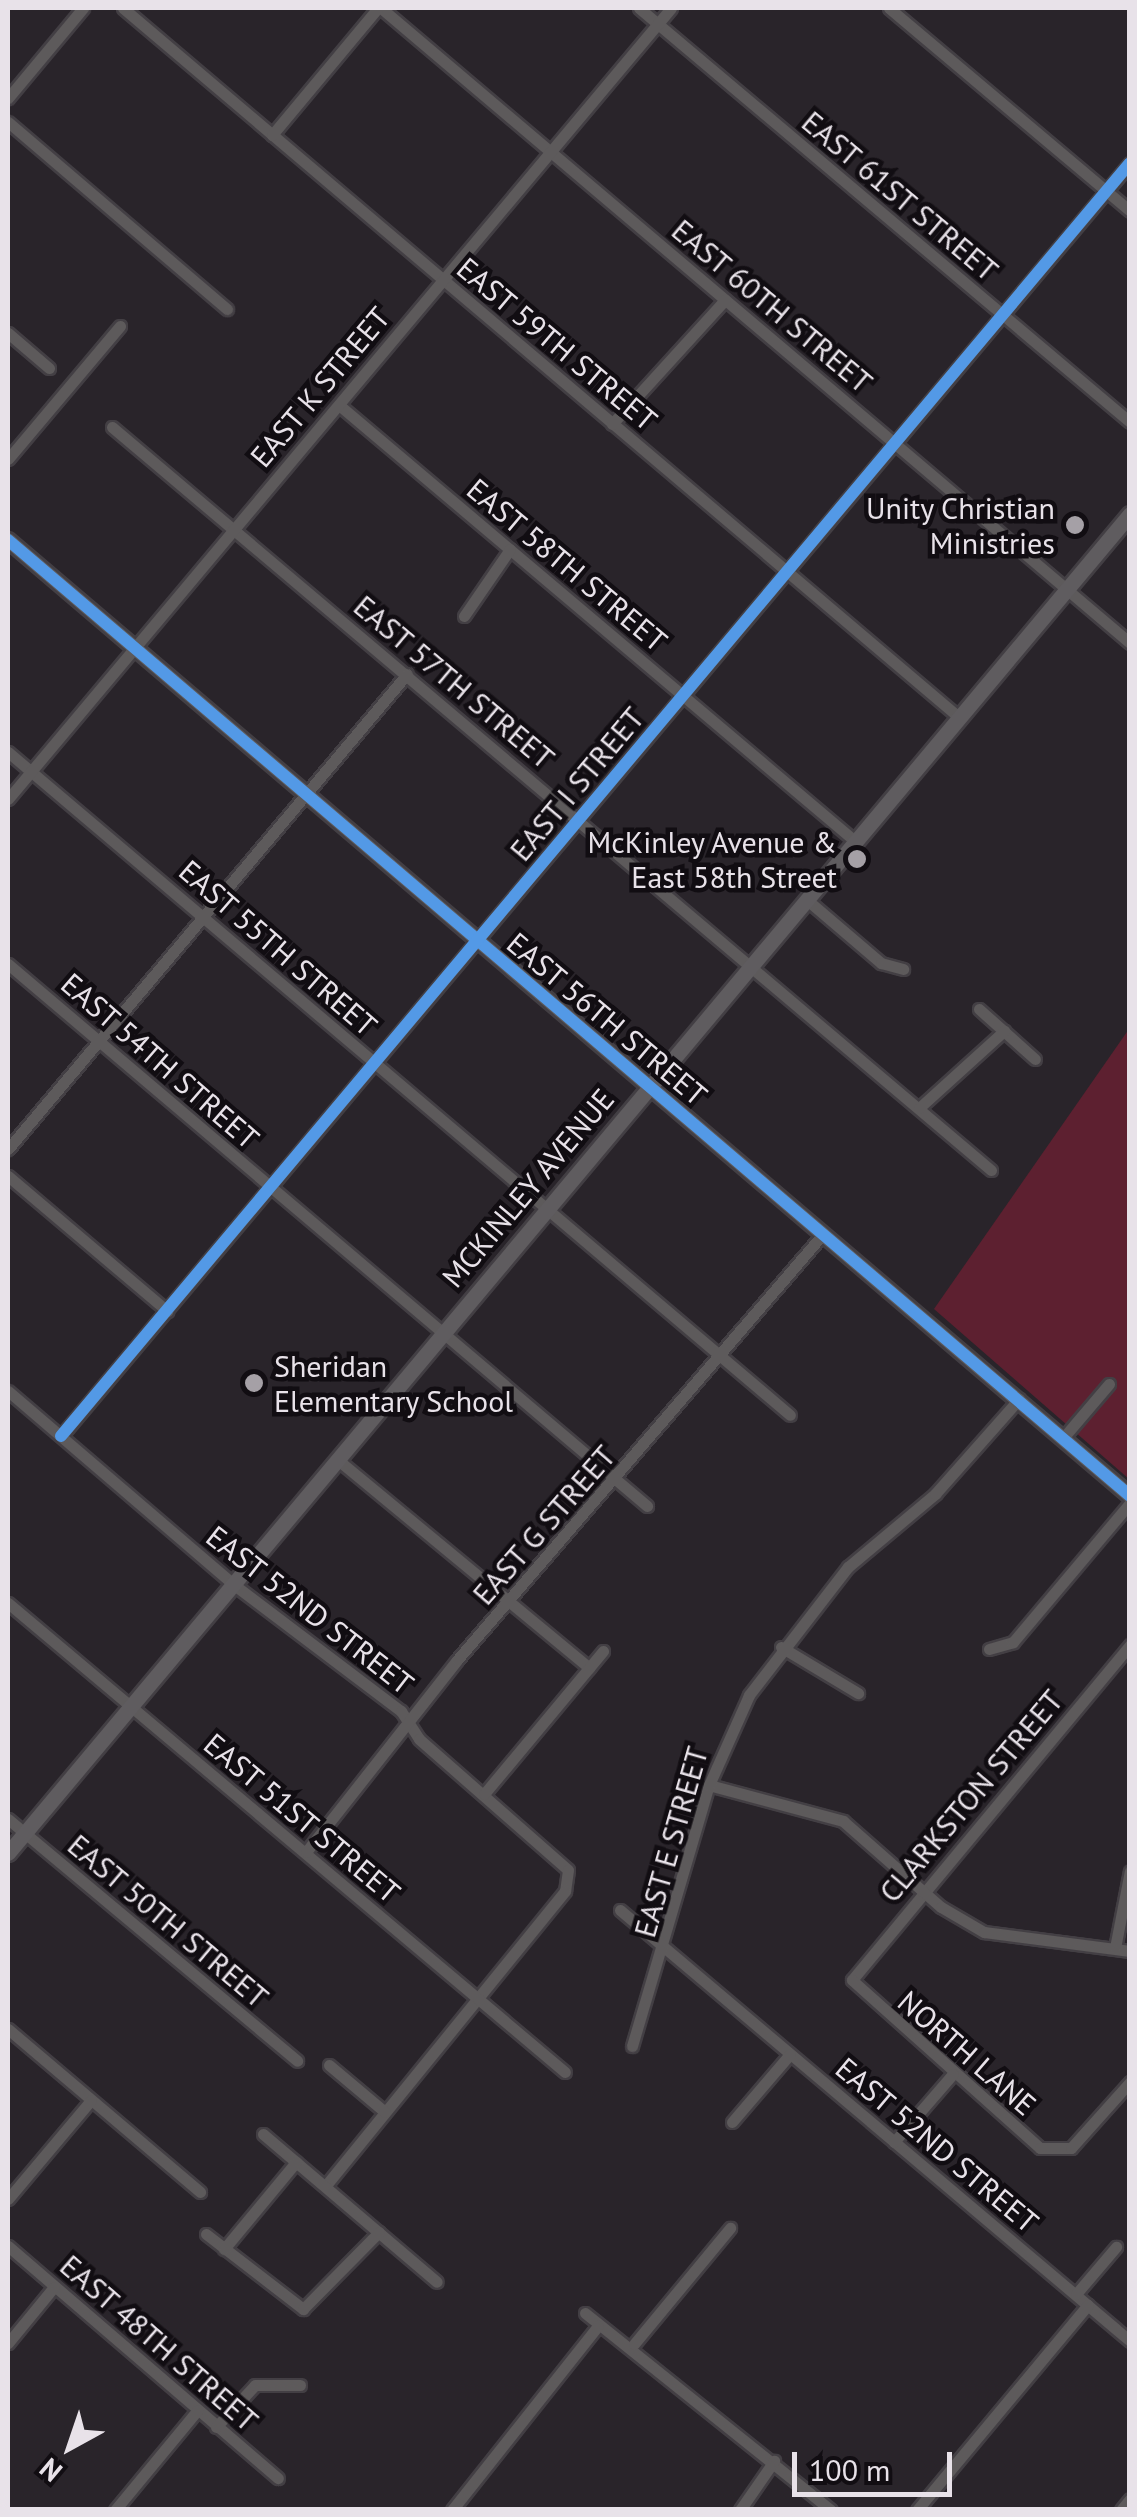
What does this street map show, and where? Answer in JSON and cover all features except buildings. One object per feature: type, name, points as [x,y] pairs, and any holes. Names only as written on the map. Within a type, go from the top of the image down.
[{"type":"main road","name":"MCKINLEY AVENUE","points":[[8,1853],[1130,514]]},
{"type":"street","points":[[8,98],[84,8]]},
{"type":"street","name":"EAST 59TH STREET","points":[[123,8],[960,718]]},
{"type":"street","points":[[272,135],[380,8]]},
{"type":"street","name":"EAST 60TH STREET","points":[[380,8],[1130,644]]},
{"type":"street","name":"EAST 61ST STREET","points":[[639,8],[1130,422]]},
{"type":"street","name":"EAST K STREET","points":[[8,799],[671,8]]},
{"type":"street","points":[[888,8],[1130,211]]},
{"type":"street","points":[[8,122],[227,309]]},
{"type":"street","name":"EAST I STREET","points":[[62,1436],[1130,162]]},
{"type":"street","points":[[612,424],[725,300]]},
{"type":"street","points":[[8,459],[120,326]]},
{"type":"street","points":[[8,333],[49,368]]},
{"type":"street","name":"EAST 58TH STREET","points":[[339,405],[854,841]]},
{"type":"street","name":"EAST 57TH STREET","points":[[112,427],[991,1170]]},
{"type":"street","name":"EAST 56TH STREET","points":[[8,540],[1019,1399],[1130,1500]]},
{"type":"street","points":[[464,616],[510,550]]},
{"type":"street","points":[[8,1149],[407,674]]},
{"type":"street","name":"EAST 55TH STREET","points":[[8,752],[790,1415]]},
{"type":"street","points":[[806,900],[881,963],[903,969]]},
{"type":"street","name":"EAST 54TH STREET","points":[[8,964],[440,1335],[647,1506]]},
{"type":"street","points":[[979,1009],[1035,1059]]},
{"type":"street","points":[[919,1108],[1004,1031]]},
{"type":"street","points":[[8,1176],[167,1311]]},
{"type":"street","name":"EAST G STREET","points":[[306,1852],[408,1722],[823,1234]]},
{"type":"street","points":[[1063,1438],[1109,1384]]},
{"type":"street","name":"EAST 52ND STREET","points":[[8,1390],[233,1584],[296,1624],[408,1722],[570,1876],[479,1998]]},
{"type":"street","name":"EAST E STREET","points":[[632,2046],[667,1950],[709,1785],[782,1648],[848,1567],[935,1494],[1019,1399]]},
{"type":"street","points":[[338,1460],[589,1668]]},
{"type":"street","points":[[989,1649],[1013,1642],[1130,1500]]},
{"type":"street","name":"EAST 51ST STREET","points":[[8,1603],[565,2072]]},
{"type":"street","name":"CLARKSTON STREET","points":[[852,1980],[1130,1646]]},
{"type":"street","points":[[782,1648],[858,1692]]},
{"type":"street","points":[[484,1794],[604,1652]]},
{"type":"street","points":[[709,1785],[855,1830],[923,1892],[998,1936],[1130,1951]]},
{"type":"street","name":"EAST 50TH STREET","points":[[8,1819],[297,2061]]},
{"type":"street","points":[[1114,1948],[1130,1872]]},
{"type":"street","name":"EAST 52ND STREET","points":[[620,1910],[1130,2340]]},
{"type":"street","name":"NORTH LANE","points":[[852,1980],[1036,2146],[1058,2152],[1075,2144],[1130,2082]]},
{"type":"street","points":[[325,2186],[479,1998]]},
{"type":"street","points":[[8,2029],[200,2192]]},
{"type":"street","points":[[732,2122],[790,2054]]},
{"type":"street","points":[[329,2065],[385,2112]]},
{"type":"street","points":[[894,2142],[952,2074]]},
{"type":"street","points":[[8,2199],[91,2100]]},
{"type":"street","points":[[263,2134],[438,2282]]},
{"type":"street","points":[[224,2249],[296,2162]]},
{"type":"street","points":[[634,2344],[730,2228]]},
{"type":"street","points":[[206,2234],[306,2309],[379,2232]]},
{"type":"street","name":"EAST 48TH STREET","points":[[8,2246],[278,2478]]},
{"type":"street","points":[[1076,2294],[1116,2247]]},
{"type":"street","points":[[8,2343],[54,2287]]},
{"type":"street","points":[[917,2510],[1088,2306]]},
{"type":"street","points":[[585,2313],[598,2326],[634,2344],[830,2510]]},
{"type":"street","points":[[452,2510],[598,2326]]},
{"type":"street","points":[[216,2427],[255,2385],[300,2385]]},
{"type":"street","points":[[115,2510],[198,2411]]},
{"type":"street","points":[[740,2510],[774,2461]]},
{"type":"street","points":[[1121,2510],[1130,2499]]},
{"type":"shaded area","points":[[1129,1029],[1129,1479],[934,1309]]},
{"type":"cycle path","points":[[61,1436],[1130,163]]},
{"type":"cycle path","points":[[8,540],[1130,1496]]},
{"type":"place","name":"Unity Christian Ministries","points":[[1075,525]]},
{"type":"place","name":"McKinley Avenue & East 58th Street","points":[[857,859]]},
{"type":"place","name":"Sheridan Elementary School","points":[[254,1383]]}]
